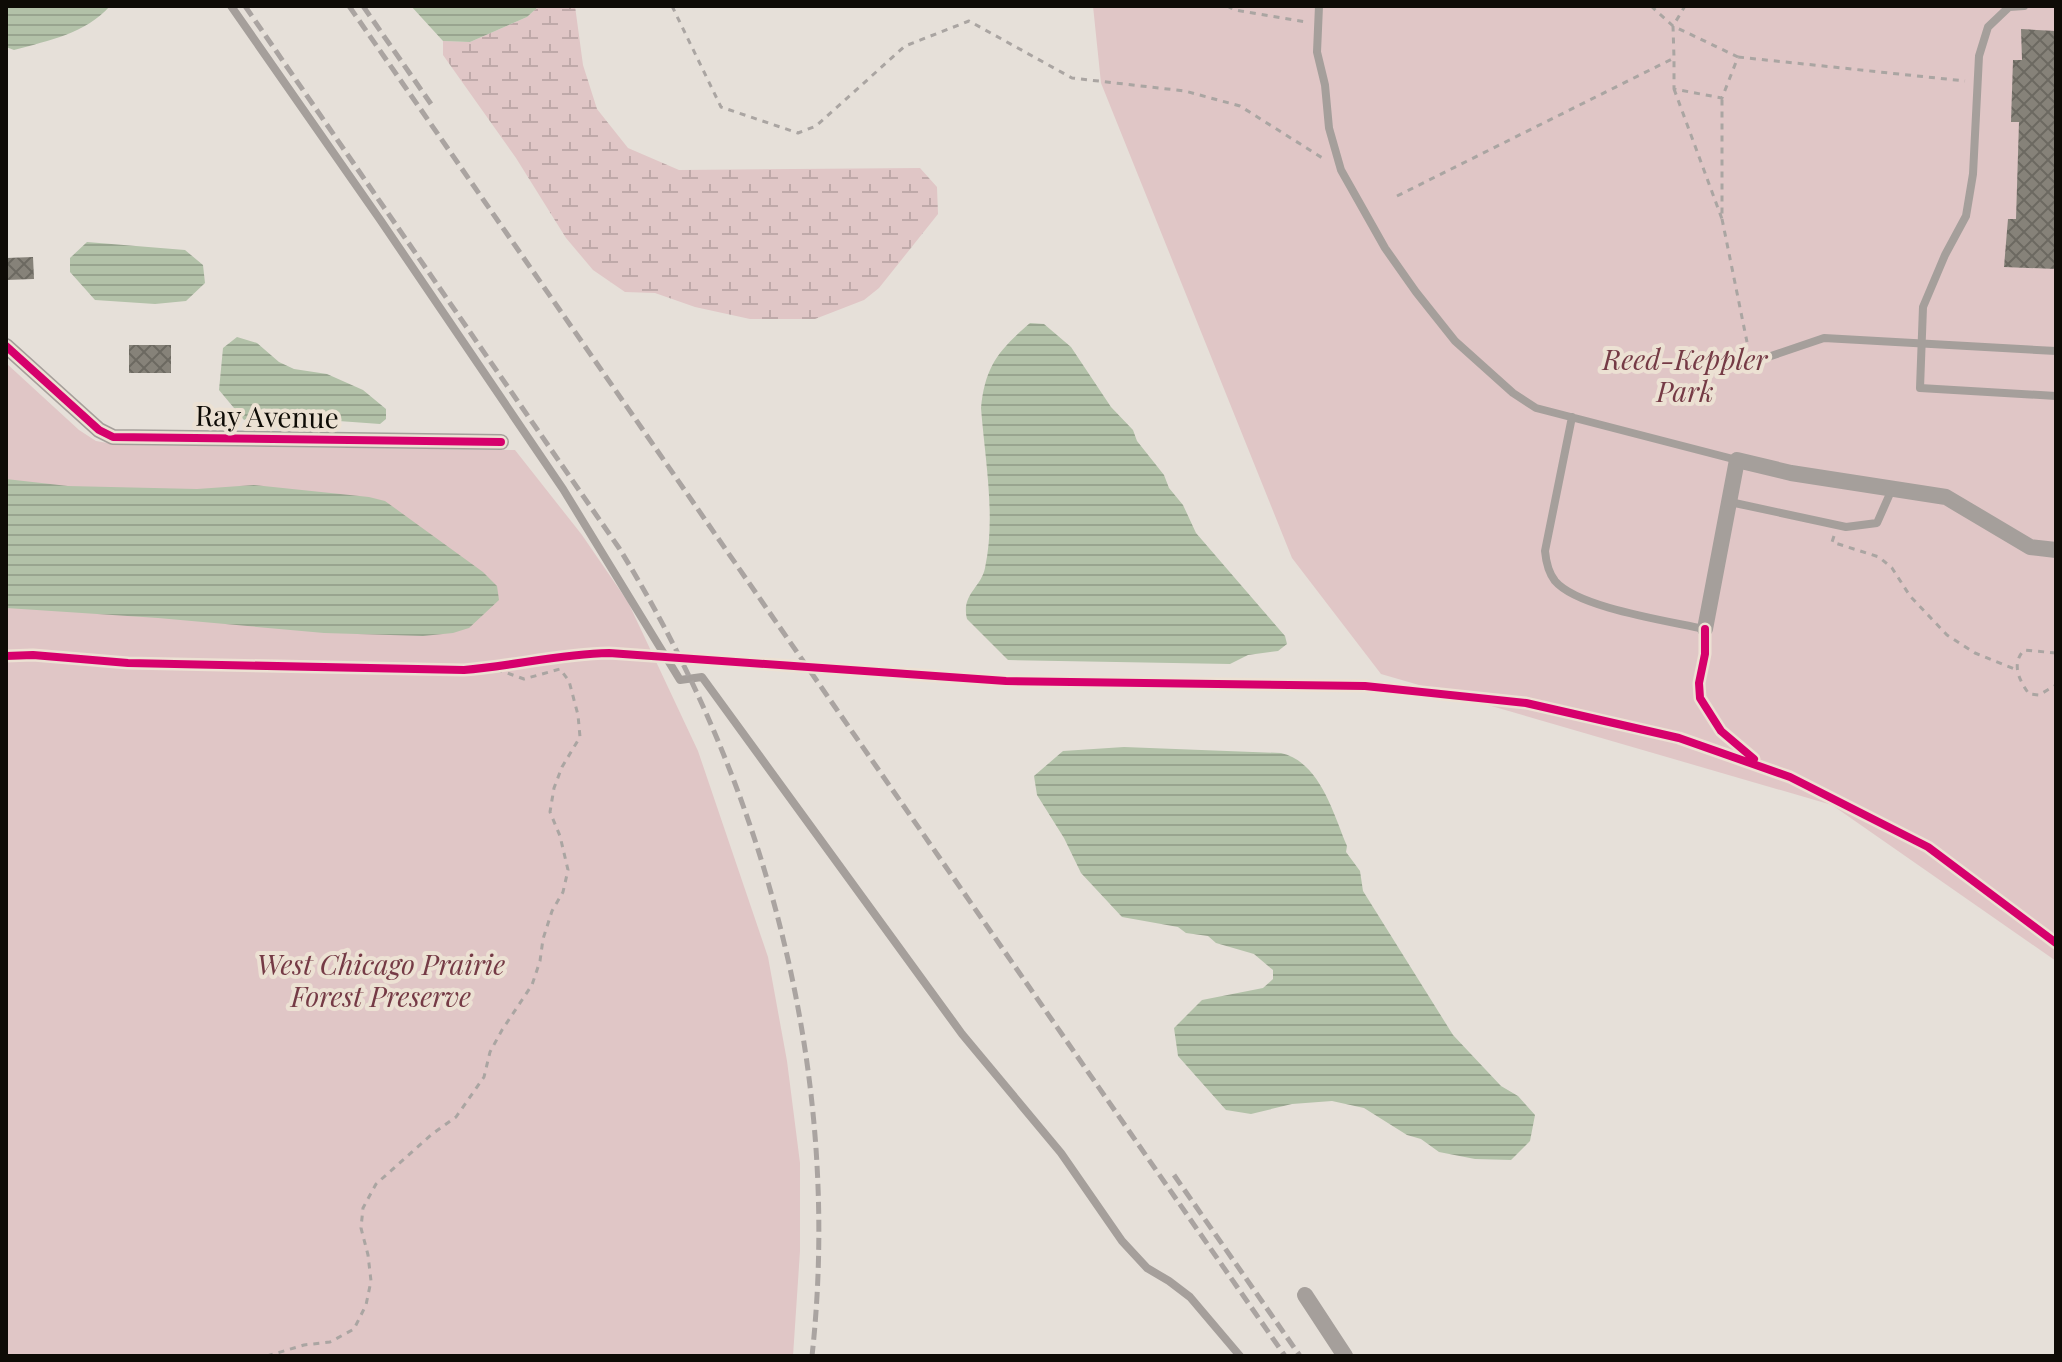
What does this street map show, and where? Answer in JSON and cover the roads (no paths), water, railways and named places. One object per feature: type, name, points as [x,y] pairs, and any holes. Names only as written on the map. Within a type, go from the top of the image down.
[{"type":"street","name":"Ray Avenue","points":[[6,346],[99,430],[113,437],[501,442]]},
{"type":"street","points":[[1705,629],[1737,460],[1791,473],[1946,497],[2030,547],[2056,550]]},
{"type":"street","points":[[1305,1295],[1345,1356]]},
{"type":"lane","points":[[231,6],[563,489],[680,680],[702,677],[962,1034],[1061,1153],[1122,1241],[1147,1268],[1190,1297],[1240,1356]]},
{"type":"lane","points":[[1319,6],[1317,52],[1325,85],[1329,128],[1341,170],[1385,248],[1455,341],[1513,393],[1536,408],[1737,460]]},
{"type":"lane","points":[[2024,6],[2009,7],[1988,27],[1979,56],[1973,174],[1966,216],[1923,307],[1920,388],[2056,396]]},
{"type":"lane","points":[[1768,357],[1824,338],[2056,351]]},
{"type":"lane","points":[[1572,417],[1545,551],[1547,567],[1555,582],[1589,602],[1705,629]]},
{"type":"lane","points":[[1730,502],[1846,527],[1877,523],[1893,489]]},
{"type":"railway","points":[[245,6],[619,548],[671,640],[716,736],[753,835],[783,937],[804,1040],[816,1145],[819,1250],[812,1356]]},
{"type":"railway","points":[[349,6],[1285,1356]]},
{"type":"railway","points":[[363,6],[431,104]]},
{"type":"railway","points":[[1174,1175],[1300,1356]]},
{"type":"park label","name":"Reed-Keppler Park","points":[[1685,376]]},
{"type":"park label","name":"West Chicago Prairie Forest Preserve","points":[[381,981]]}]
